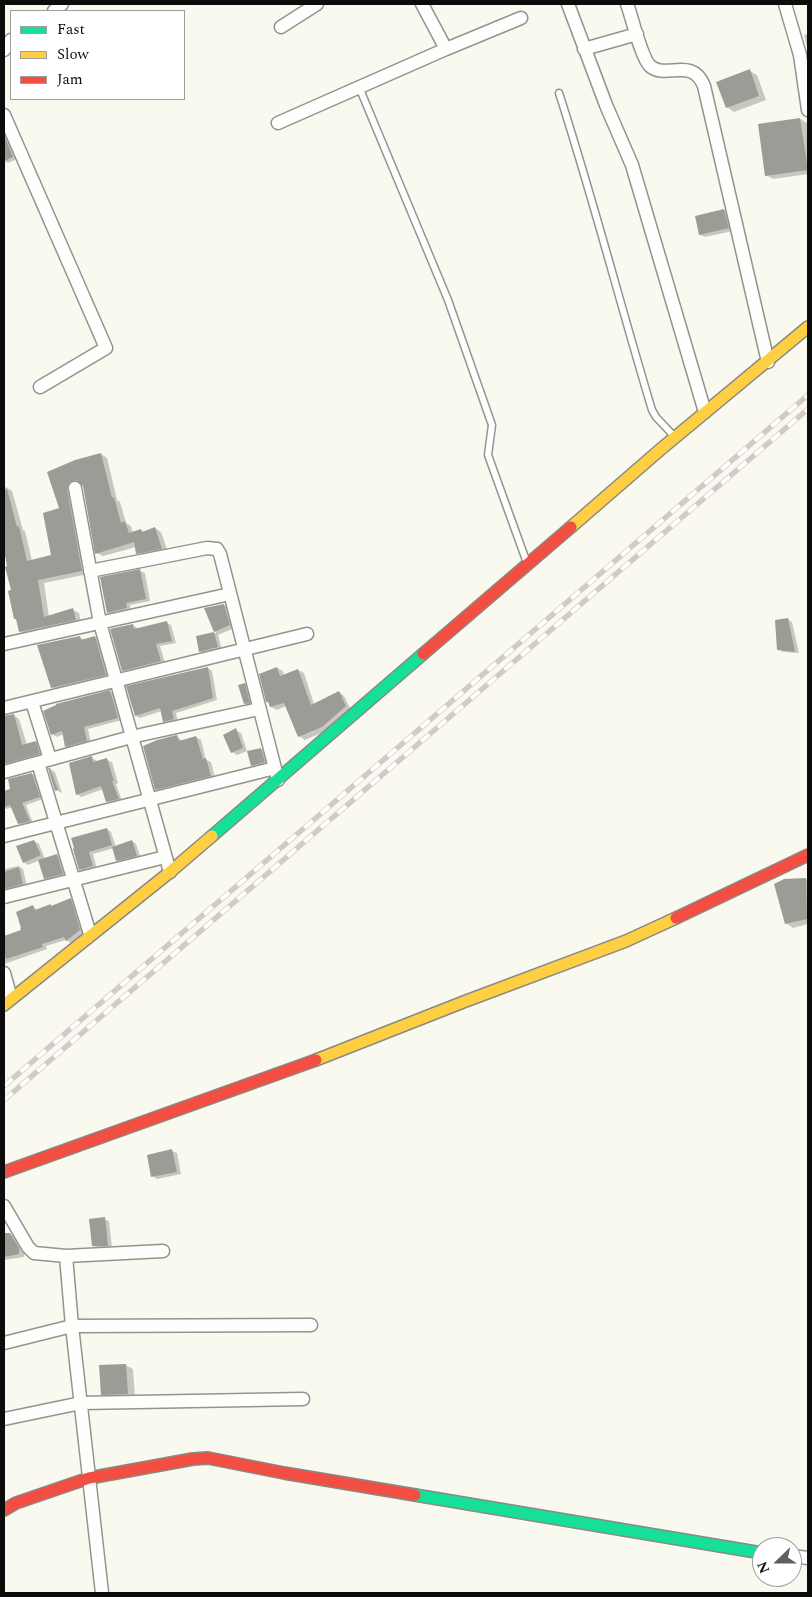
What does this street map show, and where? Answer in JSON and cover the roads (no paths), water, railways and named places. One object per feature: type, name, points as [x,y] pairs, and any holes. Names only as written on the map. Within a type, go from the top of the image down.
[{"type":"street","points":[[282,27],[317,4]]},
{"type":"street","points":[[422,4],[446,49]]},
{"type":"street","points":[[568,4],[606,105],[632,165],[705,412]]},
{"type":"street","points":[[627,4],[645,57],[650,66],[656,69],[687,70],[695,72],[701,78],[768,362]]},
{"type":"street","points":[[785,4],[800,55],[808,110]]},
{"type":"street","points":[[278,123],[521,18]]},
{"type":"street","points":[[584,48],[637,34]]},
{"type":"street","points":[[4,116],[106,348],[40,387]]},
{"type":"street","points":[[8,1002],[90,934],[170,872],[276,774],[808,327]]},
{"type":"street","points":[[75,488],[100,623],[170,872]]},
{"type":"street","points":[[90,571],[212,548],[217,549],[220,554],[276,774]]},
{"type":"street","points":[[4,644],[230,594]]},
{"type":"street","points":[[4,708],[307,634]]},
{"type":"street","points":[[32,702],[57,823],[90,934]]},
{"type":"street","points":[[4,772],[131,737],[260,709]]},
{"type":"street","points":[[4,836],[149,800],[276,774]]},
{"type":"street","points":[[4,1172],[296,1068],[626,941],[808,855]]},
{"type":"street","points":[[4,898],[166,857]]},
{"type":"street","points":[[4,974],[8,1002]]},
{"type":"street","points":[[4,1206],[28,1247],[34,1253],[66,1256],[162,1251]]},
{"type":"street","points":[[66,1256],[102,1593]]},
{"type":"street","points":[[4,1343],[72,1326],[311,1324]]},
{"type":"street","points":[[4,1419],[81,1403],[303,1399]]},
{"type":"street","points":[[4,1510],[16,1503],[89,1478],[208,1458],[284,1473],[752,1551]]},
{"type":"lane","points":[[359,87],[448,300],[492,425],[488,455],[527,565]]},
{"type":"lane","points":[[559,93],[580,157],[619,301],[652,410],[675,437]]},
{"type":"railway","points":[[4,1086],[808,395]]},
{"type":"railway","points":[[4,1100],[808,409]]}]
